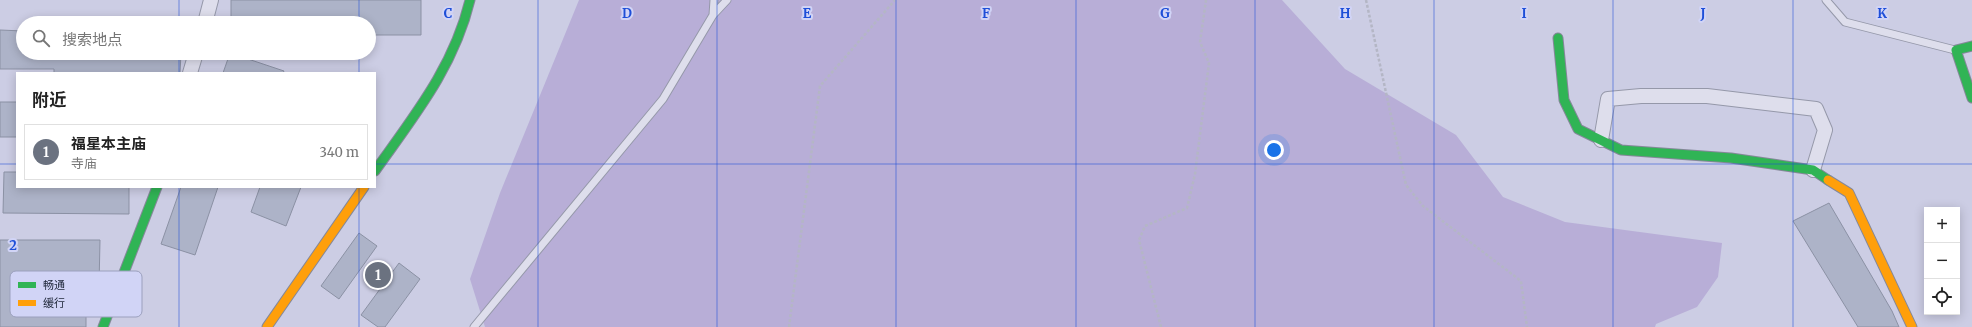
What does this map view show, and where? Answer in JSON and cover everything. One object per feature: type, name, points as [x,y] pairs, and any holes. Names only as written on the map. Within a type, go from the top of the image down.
[{"type":"street","points":[[207,16],[211,0]]},
{"type":"street","points":[[376,170],[443,73],[456,47],[468,16],[470,0]]},
{"type":"street","points":[[1558,38],[1564,100],[1578,129],[1621,150],[1731,158],[1813,170],[1849,193],[1912,327]]},
{"type":"street","points":[[1972,46],[1956,50],[1972,98]]},
{"type":"street","points":[[190,72],[194,60]]},
{"type":"street","points":[[1601,140],[1608,99],[1641,96],[1707,96],[1816,109],[1825,130],[1813,170]]},
{"type":"street","points":[[125,271],[157,188]]},
{"type":"street","points":[[267,327],[363,188]]},
{"type":"street","points":[[103,327],[107,317]]},
{"type":"lane","points":[[713,15],[714,0]]},
{"type":"lane","points":[[474,327],[663,99],[713,15],[728,0]]},
{"type":"lane","points":[[1826,0],[1845,22],[1956,50]]},
{"type":"path","points":[[788,327],[820,86],[895,0]]},
{"type":"path","points":[[1161,327],[1139,240],[1145,226],[1187,208],[1195,174],[1208,64],[1200,42],[1206,0]]},
{"type":"path","points":[[1366,0],[1406,185],[1423,206],[1521,280],[1527,327]]},
{"type":"shaded area","points":[[579,0],[1282,0],[1345,69],[1456,135],[1503,197],[1565,222],[1722,243],[1718,277],[1697,307],[1656,324],[1655,327],[485,327],[470,279],[500,193]]},
{"type":"building","points":[[231,0],[421,0],[421,35],[376,35],[376,16],[231,16]]},
{"type":"building","points":[[0,30],[16,31],[16,60],[181,60],[180,72],[54,72],[54,69],[0,69]]},
{"type":"building","points":[[228,60],[251,60],[284,71],[284,72],[223,72]]},
{"type":"building","points":[[0,102],[16,102],[16,137],[0,137]]},
{"type":"building","points":[[4,172],[16,172],[16,188],[129,188],[129,214],[3,213]]},
{"type":"building","points":[[181,188],[218,188],[195,255],[161,244]]},
{"type":"building","points":[[260,188],[301,188],[286,226],[251,212]]},
{"type":"building","points":[[1829,203],[1892,311],[1899,327],[1858,327],[1793,221]]},
{"type":"building","points":[[359,233],[377,246],[339,299],[321,286]]},
{"type":"building","points":[[0,240],[100,240],[99,271],[10,271],[10,317],[86,317],[86,327],[0,327]]},
{"type":"building","points":[[399,263],[420,279],[385,327],[378,327],[361,315]]},
{"type":"traffic: fast","points":[[376,170],[418,110],[443,69],[454,47],[470,0]]},
{"type":"traffic: fast","points":[[1558,38],[1564,100],[1578,129],[1621,150],[1731,158],[1813,170],[1828,180]]},
{"type":"traffic: fast","points":[[1972,46],[1956,50],[1972,98]]},
{"type":"traffic: fast","points":[[125,271],[157,188]]},
{"type":"traffic: fast","points":[[103,327],[107,317]]},
{"type":"traffic: slow","points":[[1828,180],[1849,193],[1912,327]]},
{"type":"traffic: slow","points":[[267,327],[363,188]]},
{"type":"place","name":"福星本主庙","points":[[378,275]]}]
